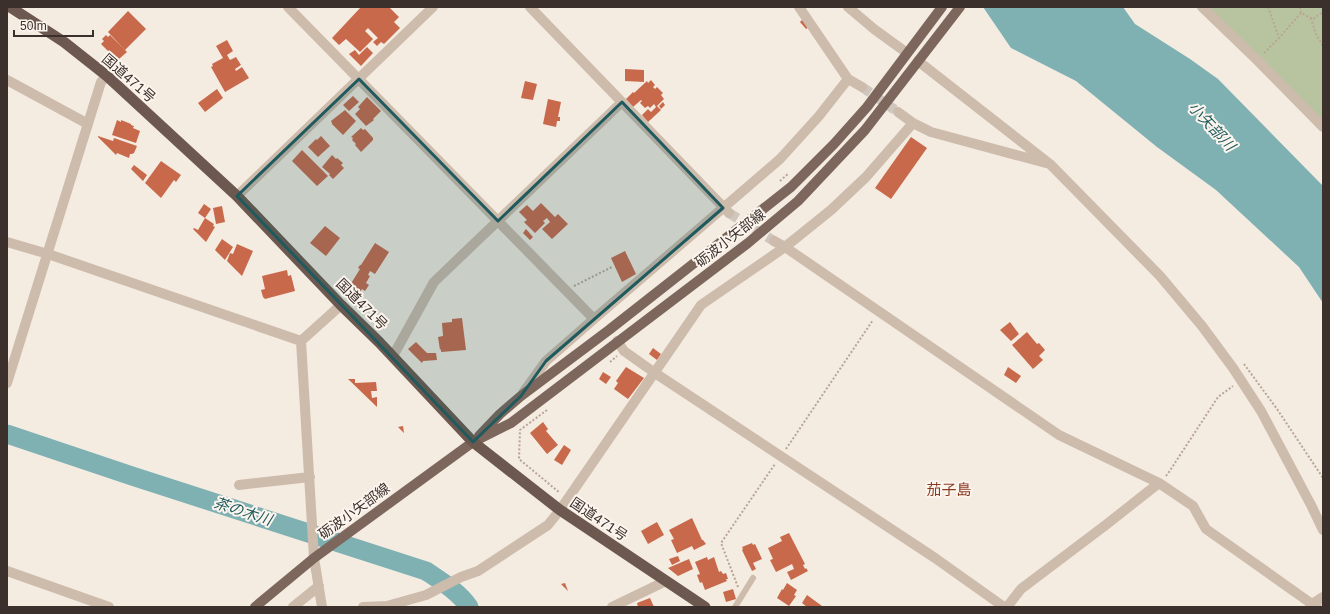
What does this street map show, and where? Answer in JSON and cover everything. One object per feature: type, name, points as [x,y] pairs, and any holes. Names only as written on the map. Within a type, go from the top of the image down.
[{"type":"highway","name":"国道471号","points":[[10,7],[64,42],[107,76],[237,196],[393,356],[473,442],[560,510],[705,607]]},
{"type":"main road","name":"砺波小矢部線","points":[[473,442],[500,414],[521,396],[615,325],[791,187],[834,144],[867,107],[942,7]]},
{"type":"main road","name":"砺波小矢部線","points":[[255,607],[314,558],[473,442],[511,422],[748,243],[798,201],[866,130],[960,7]]},
{"type":"street","points":[[288,7],[594,319]]},
{"type":"street","points":[[237,196],[432,7]]},
{"type":"street","points":[[530,7],[726,211]]},
{"type":"street","points":[[799,7],[848,79],[862,87]]},
{"type":"street","points":[[848,7],[874,29],[910,49]]},
{"type":"street","points":[[1202,7],[1323,127]]},
{"type":"street","points":[[921,57],[1051,165],[1160,276],[1202,326],[1261,411],[1323,530]]},
{"type":"street","points":[[7,383],[101,82],[107,76]]},
{"type":"street","points":[[521,396],[546,360],[726,211],[780,159],[819,116],[848,79]]},
{"type":"street","points":[[7,80],[88,124]]},
{"type":"street","points":[[393,356],[434,282],[622,102]]},
{"type":"street","points":[[898,112],[913,123],[931,132],[1051,165]]},
{"type":"street","points":[[363,607],[387,606],[426,595],[461,577],[478,571],[548,525],[560,510],[701,305],[785,247],[831,210],[866,177],[913,123]]},
{"type":"street","points":[[774,241],[785,247],[1059,435],[1159,482],[1193,506],[1206,529],[1313,606],[1323,597]]},
{"type":"street","points":[[7,242],[48,254],[302,341]]},
{"type":"street","points":[[322,607],[314,558],[302,341],[341,304]]},
{"type":"street","points":[[617,341],[624,351],[655,373],[928,554],[1004,607]]},
{"type":"street","points":[[239,485],[310,477]]},
{"type":"street","points":[[1007,607],[1021,588],[1107,524],[1159,482]]},
{"type":"street","points":[[7,571],[109,607]]},
{"type":"street","points":[[612,607],[666,581]]},
{"type":"street","points":[[293,607],[319,586]]},
{"type":"lane","points":[[735,607],[753,578]]},
{"type":"path","points":[[1268,7],[1279,38]]},
{"type":"path","points":[[1300,7],[1301,13]]},
{"type":"path","points":[[1301,13],[1313,19],[1323,12],[1322,7]]},
{"type":"path","points":[[1257,60],[1301,13]]},
{"type":"path","points":[[1311,18],[1316,34],[1323,46]]},
{"type":"path","points":[[566,290],[612,267]]},
{"type":"path","points":[[1242,362],[1277,408],[1323,478]]},
{"type":"path","points":[[1159,482],[1169,472],[1218,397],[1240,380]]},
{"type":"highlighted area","points":[[359,79],[498,221],[622,102],[723,208],[546,361],[521,396],[473,442],[237,196]]},
{"type":"green space","points":[[1205,7],[1323,7],[1323,125]]},
{"type":"water","name":"小矢部川","points":[[983,7],[1123,7],[1135,24],[1190,59],[1218,79],[1323,186],[1323,303],[1299,267],[1216,190],[1157,147],[1076,81],[1011,48]]},
{"type":"building","points":[[361,7],[389,7],[399,17],[394,22],[400,28],[384,44],[381,42],[377,46],[373,42],[378,38],[368,28],[365,31],[373,39],[360,52],[346,39],[339,45],[332,38]]},
{"type":"building","points":[[128,11],[146,29],[125,50],[108,32]]},
{"type":"building","points":[[802,20],[809,27],[806,29],[800,22]]},
{"type":"building","points":[[106,35],[108,37],[110,35],[127,52],[119,59],[119,62],[101,44],[104,41],[102,39]]},
{"type":"building","points":[[227,40],[233,51],[227,55],[230,60],[236,57],[241,65],[235,69],[236,71],[242,67],[249,78],[225,92],[211,67],[213,66],[212,64],[223,58],[216,46]]},
{"type":"building","points":[[367,47],[373,53],[361,66],[349,54],[355,50],[359,55]]},
{"type":"building","points":[[625,69],[644,70],[644,82],[625,81]]},
{"type":"building","points":[[651,80],[655,85],[653,87],[655,89],[657,87],[663,93],[661,95],[664,99],[656,107],[654,104],[650,108],[648,106],[645,108],[640,103],[642,101],[641,100],[633,107],[626,99],[647,81],[648,83]]},
{"type":"building","points":[[525,81],[537,84],[533,100],[521,98]]},
{"type":"building","points":[[217,89],[223,98],[205,112],[198,103]]},
{"type":"building","points":[[353,96],[359,102],[349,111],[343,105]]},
{"type":"building","points":[[367,97],[381,111],[373,119],[374,120],[366,126],[355,114],[360,109],[358,107]]},
{"type":"building","points":[[548,99],[561,102],[558,117],[560,117],[560,121],[557,121],[556,127],[543,124]]},
{"type":"building","points":[[663,102],[665,105],[661,109],[659,106]]},
{"type":"building","points":[[657,106],[661,110],[648,122],[642,115],[648,109],[651,112]]},
{"type":"building","points":[[345,110],[356,121],[343,135],[331,121]]},
{"type":"building","points":[[117,120],[131,124],[134,126],[133,128],[140,131],[136,143],[112,135]]},
{"type":"building","points":[[361,128],[363,130],[365,129],[373,140],[361,152],[351,137]]},
{"type":"building","points":[[98,136],[113,141],[114,138],[137,146],[134,153],[130,154],[129,158],[117,153],[116,155]]},
{"type":"building","points":[[321,136],[330,146],[318,157],[308,147]]},
{"type":"building","points":[[911,137],[927,148],[891,199],[875,188]]},
{"type":"building","points":[[302,150],[328,176],[317,186],[292,161]]},
{"type":"building","points":[[332,155],[343,163],[341,165],[344,168],[333,179],[322,167]]},
{"type":"building","points":[[161,161],[181,175],[176,182],[174,180],[161,198],[145,183]]},
{"type":"building","points":[[134,165],[147,175],[143,181],[131,169]]},
{"type":"building","points":[[541,203],[555,217],[558,214],[568,224],[552,239],[542,229],[550,222],[547,218],[543,221],[545,223],[535,233],[524,222],[527,220],[519,212],[527,205],[533,211]]},
{"type":"building","points":[[204,204],[211,209],[205,218],[198,213]]},
{"type":"building","points":[[222,206],[225,222],[216,224],[213,208]]},
{"type":"building","points":[[205,218],[214,224],[213,226],[215,227],[206,242],[193,229],[198,230]]},
{"type":"building","points":[[325,226],[340,238],[326,256],[310,243]]},
{"type":"building","points":[[526,229],[533,237],[530,240],[523,233]]},
{"type":"building","points":[[222,239],[233,247],[225,260],[215,250]]},
{"type":"building","points":[[375,243],[389,252],[375,274],[370,271],[368,275],[370,276],[366,283],[369,285],[365,291],[362,289],[358,296],[347,290],[360,269],[358,268]]},
{"type":"building","points":[[237,244],[253,251],[242,276],[227,261],[230,253],[233,254]]},
{"type":"building","points":[[625,251],[636,274],[622,282],[611,258]]},
{"type":"building","points":[[287,270],[288,276],[291,275],[295,291],[265,299],[261,290],[265,289],[262,276]]},
{"type":"building","points":[[462,318],[466,350],[441,352],[438,337],[443,336],[442,323],[452,322],[452,319]]},
{"type":"building","points":[[1010,322],[1019,334],[1011,341],[1000,330]]},
{"type":"building","points":[[1027,332],[1037,344],[1039,343],[1045,350],[1039,356],[1043,360],[1033,369],[1012,345]]},
{"type":"building","points":[[416,342],[427,353],[436,353],[437,360],[423,361],[422,363],[408,349]]},
{"type":"building","points":[[653,348],[661,354],[657,360],[649,354]]},
{"type":"building","points":[[626,367],[644,378],[628,399],[614,389],[618,383],[616,381]]},
{"type":"building","points":[[1008,367],[1021,376],[1016,383],[1004,375]]},
{"type":"building","points":[[603,372],[611,377],[606,384],[599,379]]},
{"type":"building","points":[[348,379],[355,379],[355,383],[376,382],[377,391],[371,391],[372,398],[377,397],[377,407]]},
{"type":"building","points":[[543,422],[548,429],[546,431],[558,445],[547,454],[530,433]]},
{"type":"building","points":[[403,426],[404,433],[398,427]]},
{"type":"building","points":[[564,445],[571,450],[562,465],[554,460]]},
{"type":"building","points":[[692,518],[702,540],[706,544],[694,550],[692,546],[677,553],[671,540],[674,539],[669,530]]},
{"type":"building","points":[[657,522],[664,535],[648,544],[641,531]]},
{"type":"building","points":[[789,533],[805,564],[803,565],[805,569],[806,568],[808,571],[791,580],[787,572],[794,569],[792,564],[776,572],[770,560],[773,559],[768,548],[782,541],[780,537]]},
{"type":"building","points":[[752,543],[753,545],[755,544],[762,559],[753,563],[756,569],[752,571],[742,547]]},
{"type":"building","points":[[678,556],[680,561],[672,565],[669,559]]},
{"type":"building","points":[[707,557],[708,560],[714,557],[719,572],[721,571],[723,574],[726,573],[728,579],[726,579],[727,581],[705,590],[697,575],[700,574],[695,562]]},
{"type":"building","points":[[689,559],[693,569],[678,576],[668,568]]},
{"type":"building","points":[[565,583],[568,591],[561,584]]},
{"type":"building","points":[[787,583],[797,590],[794,595],[796,596],[789,606],[777,598]]},
{"type":"building","points":[[733,589],[736,599],[726,602],[723,592]]},
{"type":"building","points":[[807,595],[822,606],[807,607],[802,603]]},
{"type":"building","points":[[650,598],[654,607],[638,607],[637,603]]},
{"type":"waterway","name":"茶の木川","points":[[7,434],[426,571],[455,592],[469,607]]},
{"type":"tunnel","points":[[862,87],[898,112]]},
{"type":"tunnel","points":[[729,213],[774,241]]},
{"type":"district","name":"茄子島","points":[[949,489]]}]
